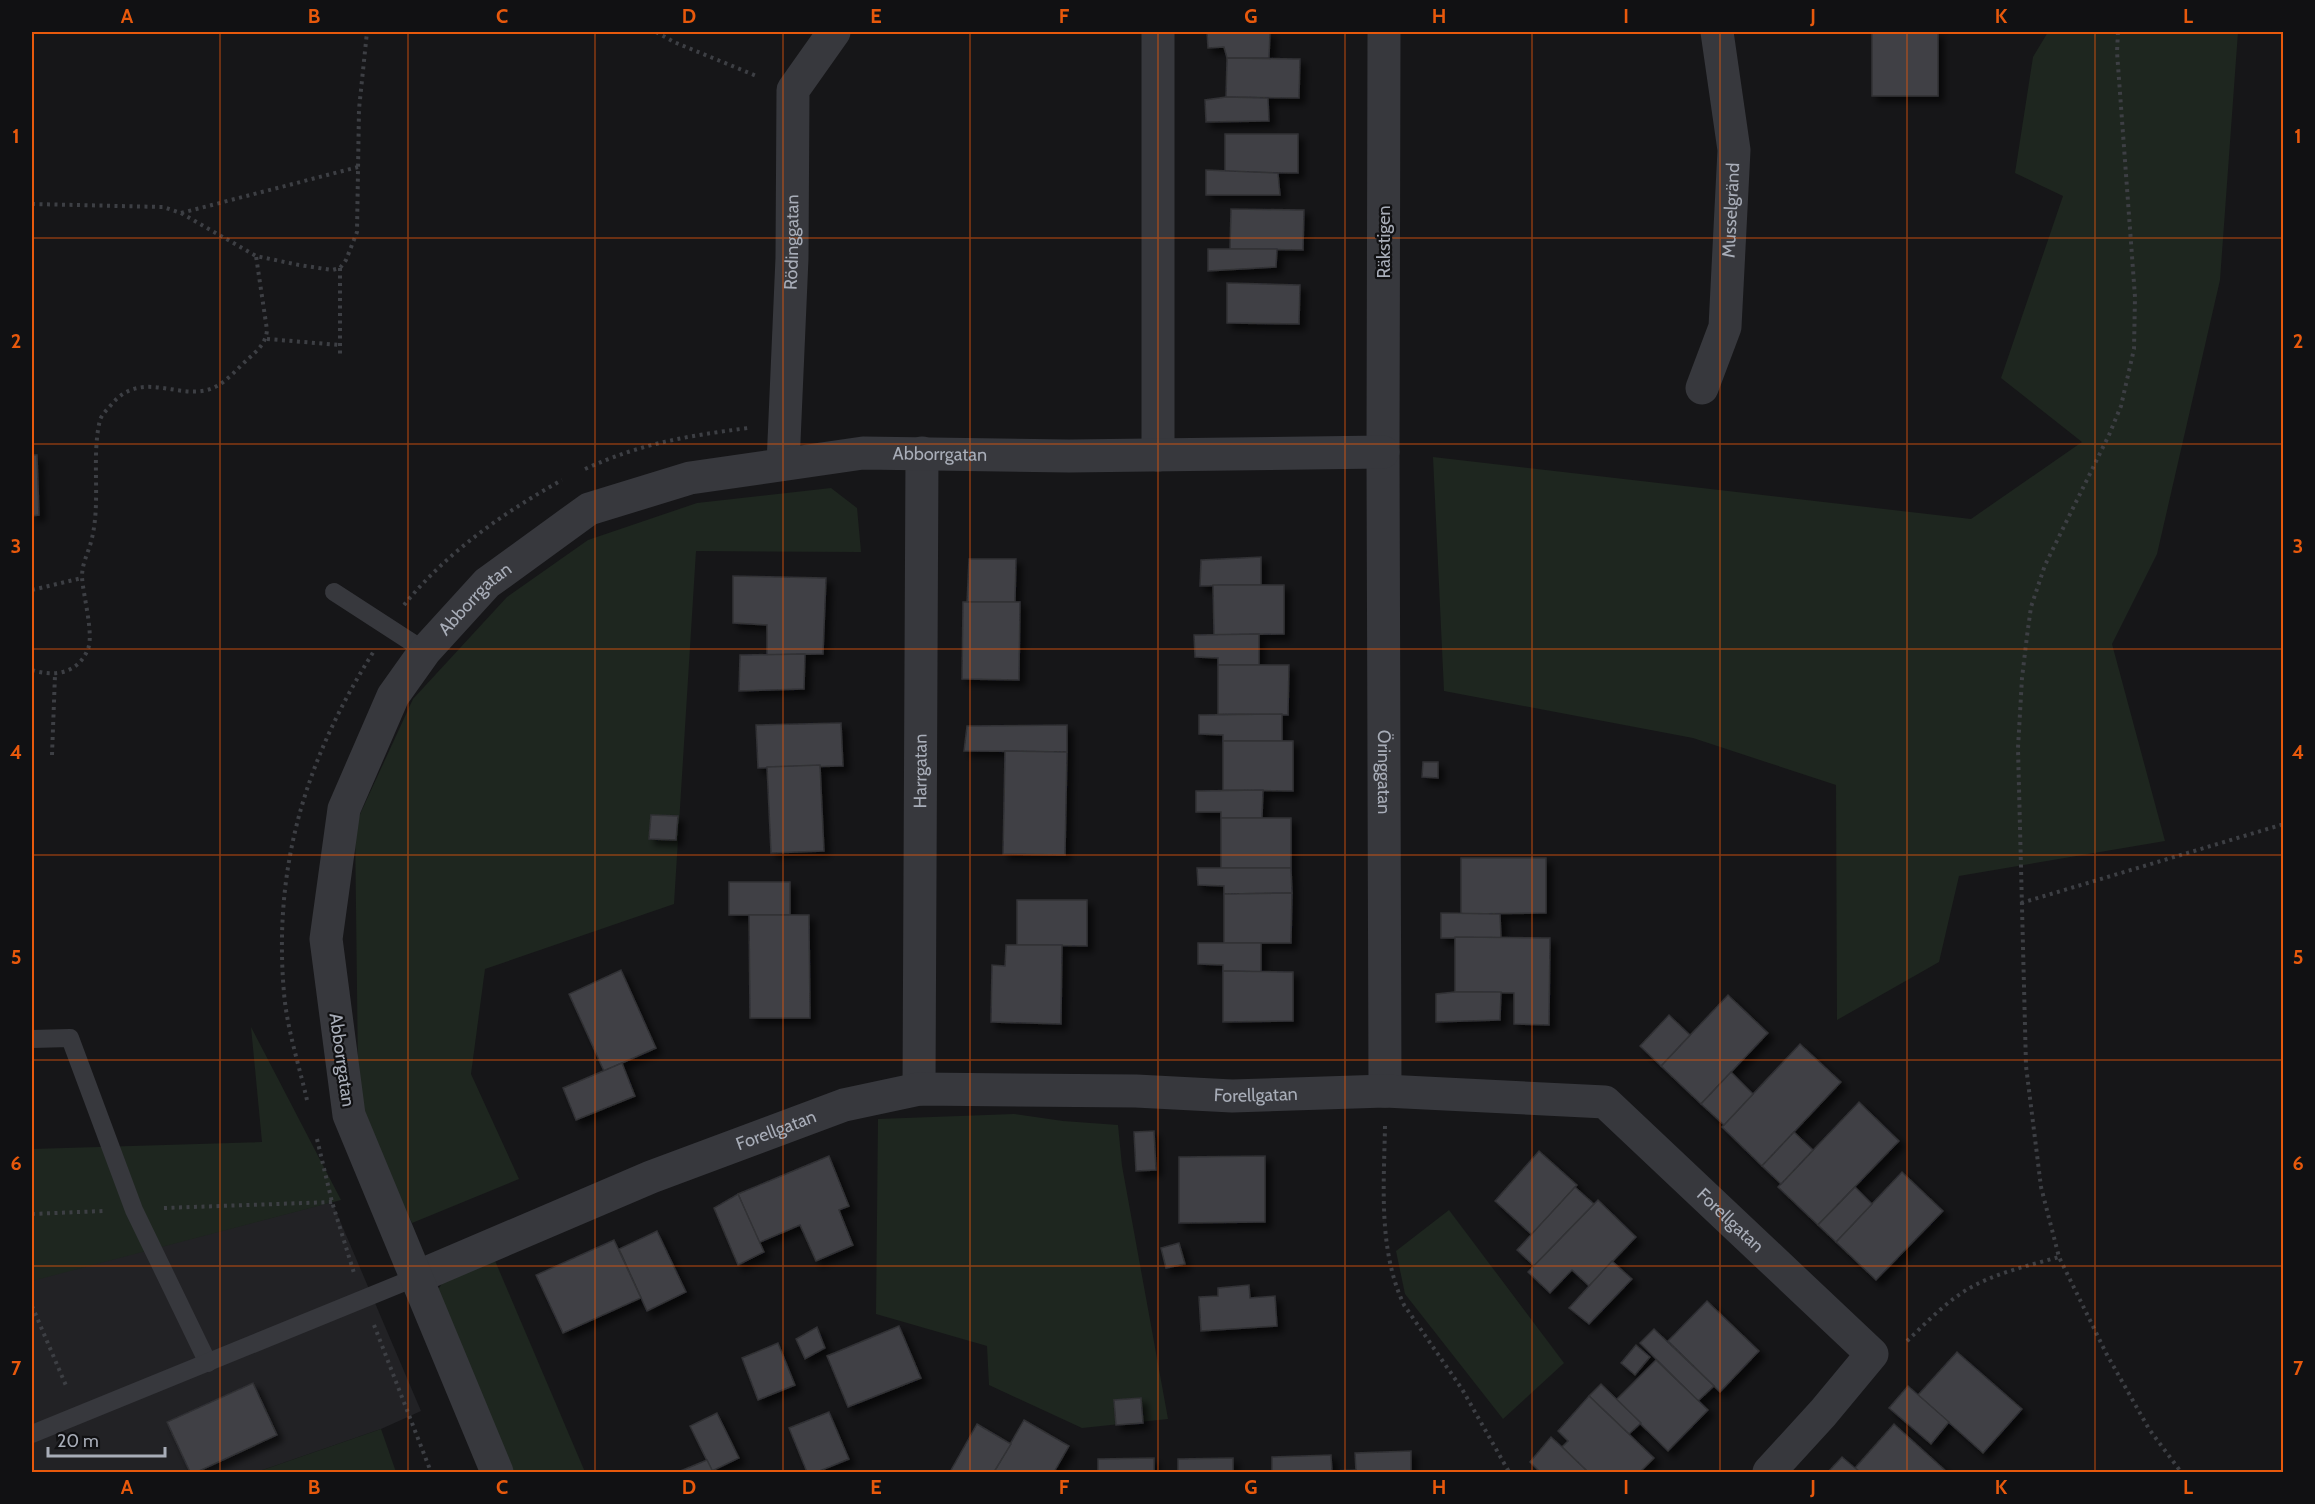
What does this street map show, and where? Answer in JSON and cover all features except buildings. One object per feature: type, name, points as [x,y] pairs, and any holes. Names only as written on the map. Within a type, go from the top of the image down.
[{"type":"street","points":[[793,90],[834,32]]},
{"type":"street","points":[[1158,32],[1158,455]]},
{"type":"street","name":"Räkstigen","points":[[1383,452],[1384,32]]},
{"type":"street","name":"Musselgränd","points":[[1702,388],[1725,327],[1734,150],[1718,32]]},
{"type":"street","name":"Rödinggatan","points":[[783,464],[792,258],[793,90]]},
{"type":"street","name":"Abborrgatan","points":[[497,1473],[349,1115],[326,939],[344,809],[393,696],[425,651],[487,583],[589,509],[690,478],[863,453],[1158,455],[1383,452]]},
{"type":"street","name":"Öringgatan","points":[[1383,452],[1385,1090]]},
{"type":"street","name":"Harrgatan","points":[[919,1089],[922,453]]},
{"type":"street","name":"Forellgatan","points":[[417,1277],[651,1177],[844,1105],[919,1089],[1136,1091],[1232,1096],[1385,1090],[1605,1102],[1872,1354]]},
{"type":"street","points":[[1769,1473],[1872,1354]]},
{"type":"lane","points":[[334,592],[425,651]]},
{"type":"lane","points":[[32,1039],[70,1038],[134,1210],[208,1363]]},
{"type":"lane","points":[[32,1434],[417,1277]]},
{"type":"path","points":[[340,356],[340,268],[346,260],[357,232],[359,109],[367,32]]},
{"type":"path","points":[[656,32],[674,42],[793,90]]},
{"type":"path","points":[[2118,32],[2118,64],[2135,297],[2134,349],[2121,406],[2046,565],[2031,607],[2022,678],[2018,748],[2026,1066],[2041,1187],[2059,1257],[2106,1353],[2149,1429],[2181,1473]]},
{"type":"path","points":[[181,213],[358,167]]},
{"type":"path","points":[[32,204],[163,207],[181,213],[256,256],[332,270],[340,268]]},
{"type":"path","points":[[32,670],[55,675],[79,666],[89,647],[82,578],[84,560],[92,538],[97,441],[101,417],[117,398],[139,386],[200,390],[217,386],[254,354],[267,339],[256,256]]},
{"type":"path","points":[[267,339],[340,345]]},
{"type":"path","points":[[576,473],[649,444],[785,424]]},
{"type":"path","points":[[310,1111],[288,1020],[284,993],[282,914],[295,829],[303,798],[324,745],[358,676],[417,590],[461,547],[525,500],[566,477]]},
{"type":"path","points":[[32,590],[82,578]]},
{"type":"path","points":[[52,755],[55,675]]},
{"type":"path","points":[[2021,903],[2283,824]]},
{"type":"path","points":[[1385,1090],[1386,1236],[1391,1271],[1404,1305],[1462,1389],[1509,1473]]},
{"type":"path","points":[[315,1134],[332,1202],[364,1298],[430,1473]]},
{"type":"path","points":[[32,1214],[332,1202]]},
{"type":"path","points":[[1872,1354],[1906,1341],[1947,1303],[1983,1281],[2059,1257]]},
{"type":"path","points":[[32,1306],[69,1391],[72,1405],[69,1415],[59,1424]]},
{"type":"shaded area","points":[[2048,32],[2238,32],[2220,280],[2157,554],[2112,644],[2165,841],[1959,876],[1939,962],[1837,1020],[1836,785],[1693,738],[1444,691],[1433,457],[1971,519],[2082,442],[2001,378],[2063,196],[2015,173],[2033,57]]},
{"type":"shaded area","points":[[831,488],[857,508],[861,552],[696,551],[674,904],[485,969],[471,1074],[519,1179],[412,1223],[364,1124],[358,1071],[355,825],[413,699],[507,597],[588,540],[697,503]]},
{"type":"shaded area","points":[[251,1027],[341,1200],[32,1281],[32,1149],[262,1142]]},
{"type":"shaded area","points":[[1014,1114],[1063,1121],[1118,1125],[1122,1166],[1168,1419],[1082,1428],[989,1385],[987,1346],[876,1314],[878,1119]]},
{"type":"shaded area","points":[[332,1202],[421,1411],[381,1429],[257,1472],[32,1472],[32,1280]]},
{"type":"shaded area","points":[[1449,1210],[1564,1363],[1503,1419],[1405,1294],[1396,1251]]},
{"type":"shaded area","points":[[493,1256],[585,1472],[506,1472],[435,1294],[449,1273]]},
{"type":"shaded area","points":[[381,1429],[396,1472],[257,1472]]}]
